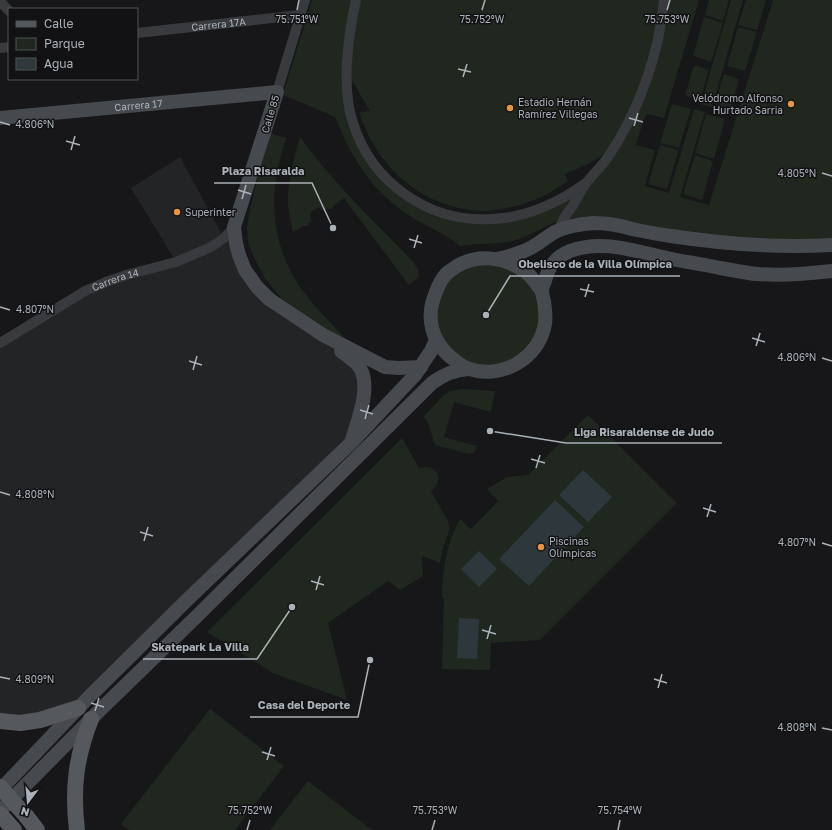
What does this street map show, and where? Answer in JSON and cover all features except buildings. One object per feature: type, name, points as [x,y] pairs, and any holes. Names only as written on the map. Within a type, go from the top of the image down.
[{"type":"main road","points":[[0,721],[20,723],[40,720],[78,708]]},
{"type":"main road","points":[[77,830],[75,815],[75,782],[77,766],[80,750],[91,719]]},
{"type":"main road","points":[[0,788],[37,830]]},
{"type":"main road","points":[[0,814],[14,830]]},
{"type":"street","name":"Calle 85","points":[[234,227],[305,0]]},
{"type":"street","points":[[356,0],[348,52],[346,84],[349,110],[357,135],[369,158],[377,169],[395,187],[417,202],[441,213],[466,219],[493,219],[519,215],[555,202],[574,192],[587,182]]},
{"type":"street","points":[[558,231],[564,217],[587,182],[607,159],[631,117],[653,60],[658,42],[664,0]]},
{"type":"street","points":[[0,1],[8,10]]},
{"type":"street","name":"Carrera 17A","points":[[138,33],[300,15]]},
{"type":"street","name":"Carrera 17","points":[[0,118],[277,92]]},
{"type":"street","points":[[572,207],[574,215],[577,219],[586,224]]},
{"type":"street","points":[[497,259],[511,256],[533,247],[558,231],[586,224],[623,226],[669,236],[741,245],[832,245]]},
{"type":"street","points":[[234,227],[239,255],[245,270],[257,287],[269,299],[322,335],[358,365],[364,382],[364,393],[362,407],[352,442]]},
{"type":"street","name":"Carrera 14","points":[[0,343],[85,291],[126,275],[176,262],[211,247],[227,235],[234,227]]},
{"type":"street","points":[[0,811],[432,382],[453,371],[470,369],[488,372],[501,371],[513,367],[530,353],[537,344],[545,324],[542,291],[546,275],[552,263],[560,256],[585,247],[602,246],[622,248],[756,274],[793,275],[832,271]]},
{"type":"street","points":[[470,369],[458,363],[444,352],[436,340],[432,329],[431,308],[434,297],[447,273],[463,263],[479,258],[497,259],[527,273],[542,291]]},
{"type":"street","points":[[322,335],[385,367],[421,367]]},
{"type":"street","points":[[0,788],[193,594],[352,442],[421,367],[436,340]]},
{"type":"shaded area","points":[[180,157],[224,238],[227,235],[245,270],[323,335],[362,374],[352,442],[78,708],[0,721],[0,343],[85,291],[176,262],[131,188]]},
{"type":"green space","points":[[312,0],[699,0],[664,118],[647,114],[644,118],[636,145],[655,150],[645,186],[669,193],[694,109],[705,112],[680,197],[709,205],[773,0],[832,0],[832,245],[576,226],[564,218],[513,241],[460,246],[407,214],[391,202],[376,187],[357,162],[335,117],[283,95]],"holes":[[[351,77],[370,111],[359,112],[367,132],[378,151],[390,167],[405,182],[422,194],[441,203],[461,208],[489,211],[532,201],[568,181],[565,174],[588,164],[612,150],[574,192],[506,218],[441,213],[385,178],[349,110]]]},
{"type":"green space","points":[[709,0],[729,0],[723,21],[705,15]]},
{"type":"green space","points":[[731,0],[743,0],[712,107],[701,104]]},
{"type":"green space","points":[[746,0],[766,0],[757,30],[738,25]]},
{"type":"green space","points":[[704,17],[723,23],[711,62],[693,56]]},
{"type":"green space","points":[[738,27],[757,32],[745,71],[727,66]]},
{"type":"green space","points":[[694,65],[709,70],[700,100],[685,95]]},
{"type":"green space","points":[[724,74],[739,79],[731,109],[715,104]]},
{"type":"green space","points":[[672,104],[691,109],[679,148],[660,143]]},
{"type":"green space","points":[[706,114],[725,119],[714,159],[695,153]]},
{"type":"green space","points":[[269,133],[286,138],[276,179],[274,208],[278,237],[287,265],[302,290],[345,338],[330,332],[283,300],[264,277],[252,253],[248,241],[247,228],[250,209]]},
{"type":"green space","points":[[300,137],[340,186],[414,263],[418,270],[419,277],[409,285],[344,198],[333,206],[332,209],[324,211],[317,208],[313,210],[310,216],[312,221],[308,223],[308,226],[304,226],[293,232],[288,208],[288,196],[291,170]]},
{"type":"green space","points":[[660,145],[679,150],[667,189],[648,184]]},
{"type":"green space","points":[[695,155],[713,161],[702,200],[683,194]]},
{"type":"green space","points":[[488,258],[535,281],[545,324],[513,367],[458,363],[431,318],[442,280]]},
{"type":"green space","points":[[461,389],[495,391],[491,412],[454,402],[444,437],[477,446],[474,453],[469,454],[435,445],[427,420],[423,417],[445,394]]},
{"type":"green space","name":"Piscinas Olímpicas","points":[[588,415],[677,503],[540,640],[491,643],[490,670],[442,669],[444,598],[442,597],[443,576],[448,547],[460,519],[471,529],[498,501],[487,489],[507,477],[528,475]]},
{"type":"green space","points":[[402,438],[419,468],[430,468],[437,473],[438,482],[431,491],[447,519],[450,528],[442,551],[440,563],[422,556],[423,576],[400,590],[388,581],[328,623],[347,700],[273,673],[207,632]]},
{"type":"green space","points":[[210,709],[284,766],[235,830],[129,830],[121,824]]},
{"type":"green space","points":[[308,781],[372,830],[270,830]]},
{"type":"water","points":[[583,470],[612,497],[588,522],[559,495]]},
{"type":"water","points":[[555,500],[584,527],[529,586],[499,559]]},
{"type":"water","points":[[479,551],[497,569],[479,587],[461,569]]},
{"type":"water","points":[[459,618],[479,619],[477,659],[457,658]]},
{"type":"place","name":"Velódromo Alfonso Hurtado Sarria","points":[[791,104]]},
{"type":"place","name":"Estadio Hernán Ramírez Villegas","points":[[510,108]]},
{"type":"place","name":"Superinter","points":[[177,212]]},
{"type":"place","name":"Plaza Risaralda","points":[[333,228]]},
{"type":"place","name":"Obelisco de la Villa Olímpica","points":[[486,315]]},
{"type":"place","name":"Liga Risaraldense de Judo","points":[[490,431]]},
{"type":"place","name":"Piscinas Olímpicas","points":[[541,547]]},
{"type":"place","name":"Skatepark La Villa","points":[[292,607]]},
{"type":"place","name":"Casa del Deporte","points":[[370,660]]}]
